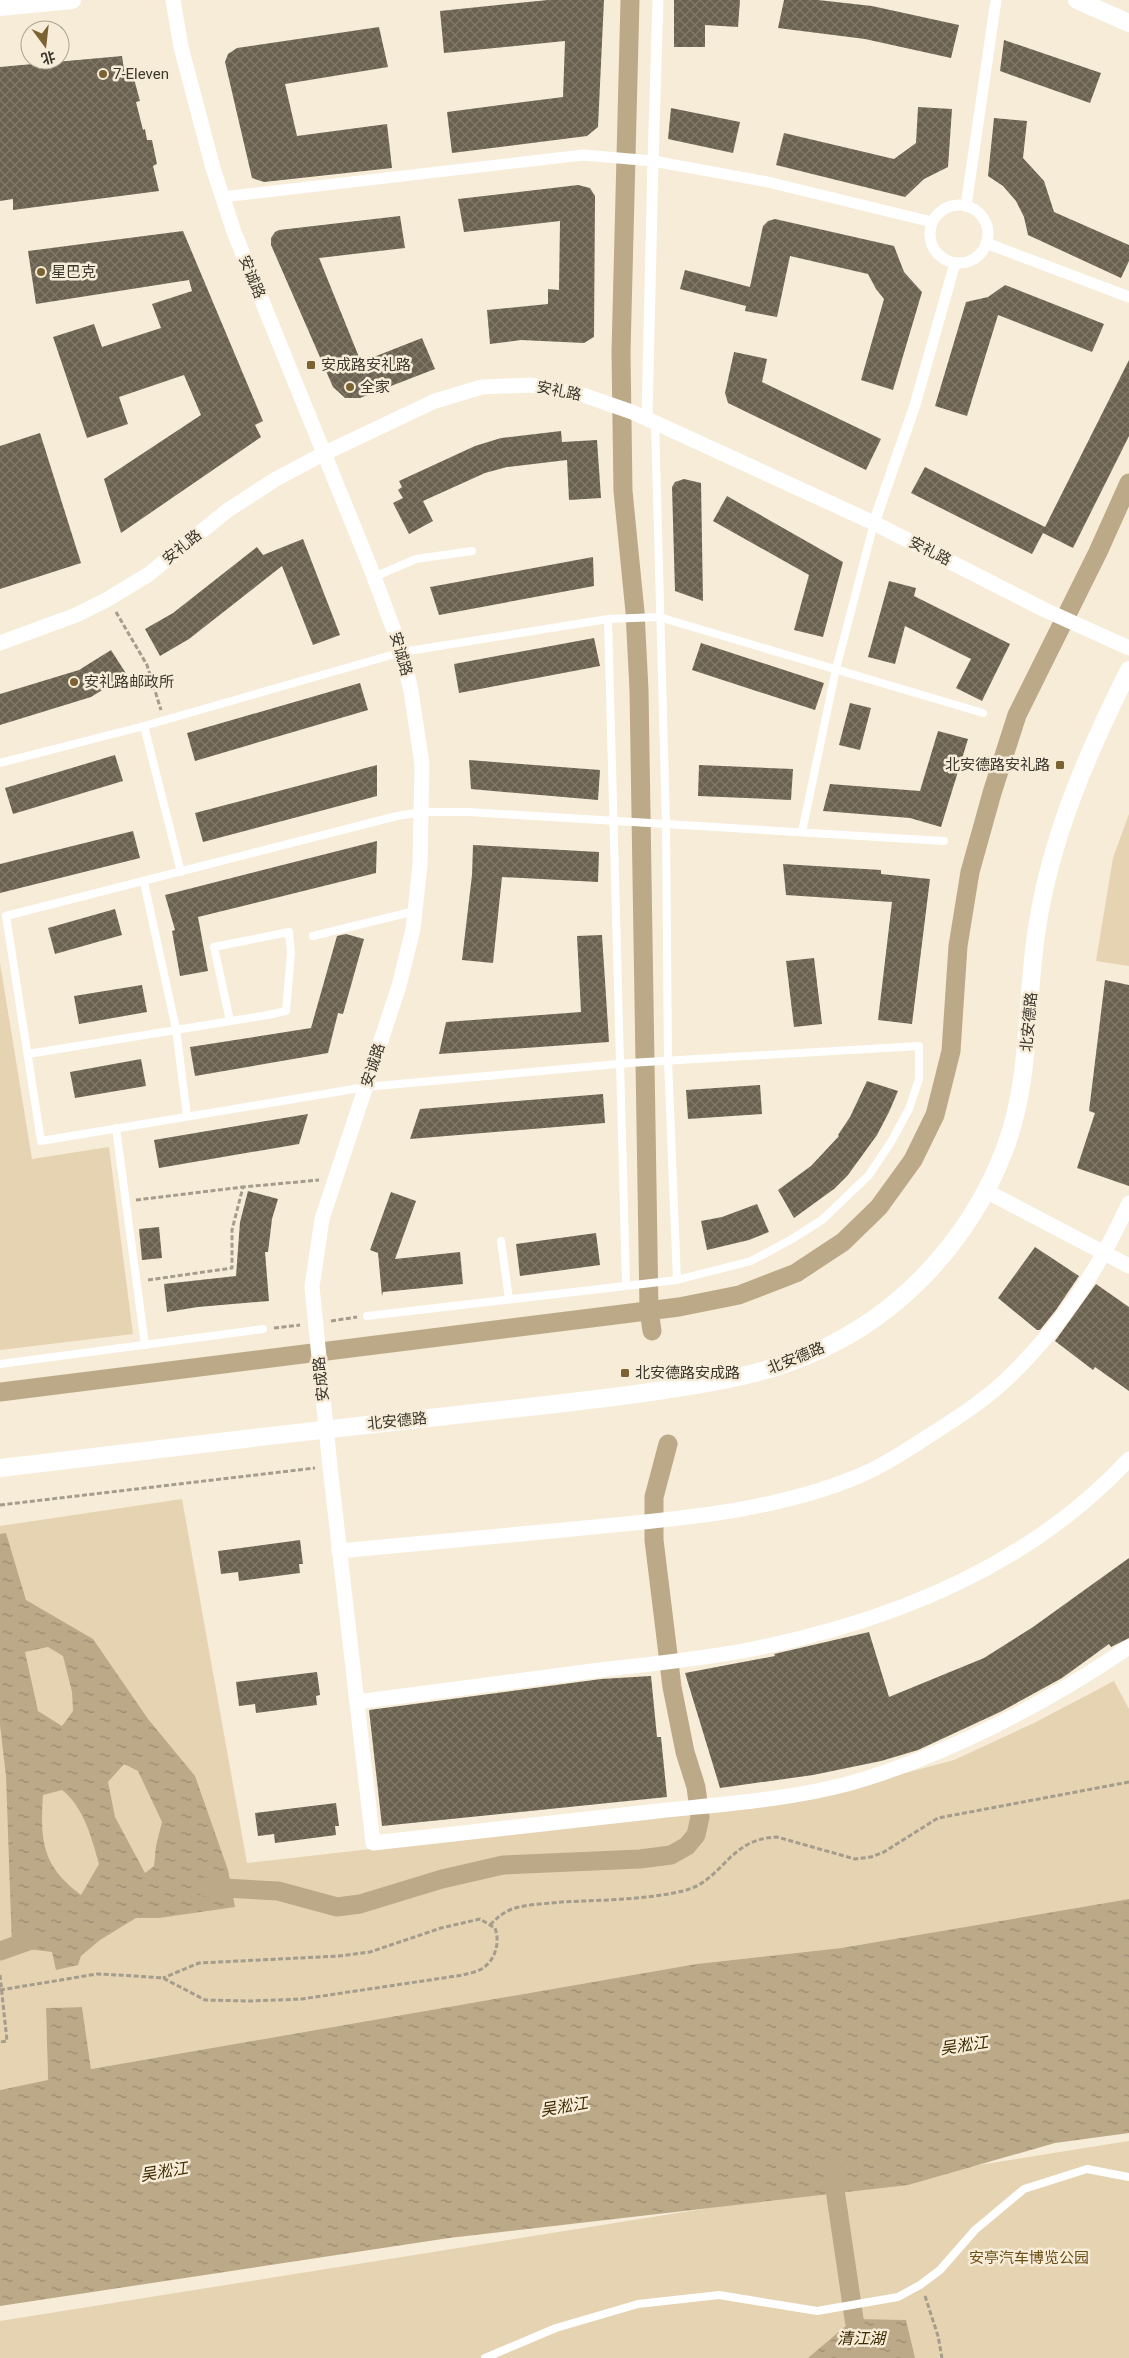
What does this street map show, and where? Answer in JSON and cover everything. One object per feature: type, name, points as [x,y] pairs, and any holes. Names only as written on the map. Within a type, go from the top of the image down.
[{"type":"street","points":[[0,8],[72,0]]},
{"type":"street","name":"安诚路","points":[[173,0],[181,47],[234,232],[374,577],[402,652],[411,691],[422,764],[420,865],[413,929],[399,986],[322,1219],[312,1287],[316,1326]]},
{"type":"street","points":[[651,421],[653,161],[658,0]]},
{"type":"street","points":[[966,206],[996,0]]},
{"type":"street","points":[[1077,0],[1129,23]]},
{"type":"street","points":[[223,197],[582,155],[638,158],[768,182],[932,222]]},
{"type":"street","points":[[953,206],[966,206],[981,215],[989,231],[985,248],[972,261],[955,263],[942,258],[933,248],[930,236],[932,222],[940,212],[953,206]]},
{"type":"street","points":[[986,243],[1129,297]]},
{"type":"street","points":[[874,523],[915,406],[955,263]]},
{"type":"street","name":"安礼路","points":[[0,643],[76,615],[108,599],[149,574],[228,510],[276,479],[323,454],[435,401],[482,387],[531,385],[583,395],[632,412],[874,523],[1045,610],[1129,648]]},
{"type":"street","name":"北安德路","points":[[0,1468],[326,1429],[631,1396],[726,1380],[776,1368],[818,1351],[844,1337],[896,1302],[942,1257],[965,1226],[986,1191],[1004,1151],[1018,1108],[1026,1066],[1037,929],[1051,861],[1080,773],[1129,670]]},
{"type":"street","points":[[986,1191],[1129,1266]]},
{"type":"street","points":[[340,1551],[629,1524],[674,1518],[749,1507],[809,1494],[861,1476],[914,1446],[971,1409],[1012,1374],[1042,1342],[1073,1301],[1104,1253],[1129,1203]]},
{"type":"street","name":"安成路","points":[[316,1326],[373,1843],[776,1799],[851,1782],[943,1750],[1018,1714],[1105,1664],[1129,1647]]},
{"type":"street","points":[[357,1702],[753,1649],[864,1621],[908,1606],[957,1584],[1018,1550],[1108,1482],[1129,1459]]},
{"type":"lane","points":[[651,421],[666,824],[664,1061],[677,1280]]},
{"type":"lane","points":[[802,832],[836,669],[874,523]]},
{"type":"lane","points":[[374,577],[416,559],[472,551]]},
{"type":"lane","points":[[0,763],[144,726],[402,652],[608,619],[650,616],[659,617],[983,713]]},
{"type":"lane","points":[[608,619],[617,822],[620,1064],[626,1284]]},
{"type":"lane","points":[[144,726],[181,872]]},
{"type":"lane","points":[[368,1316],[626,1284],[677,1280],[752,1261],[792,1240],[822,1220],[868,1174],[891,1142],[909,1110],[919,1079],[918,1046],[629,1062],[366,1087],[41,1141],[6,916],[397,816],[422,812],[469,812],[944,841]]},
{"type":"lane","points":[[144,882],[176,1029],[187,1116]]},
{"type":"lane","points":[[313,936],[415,911]]},
{"type":"lane","points":[[28,1054],[286,1011],[291,953],[289,932],[214,947],[230,1020]]},
{"type":"lane","points":[[116,1128],[145,1345]]},
{"type":"lane","points":[[501,1241],[509,1298]]},
{"type":"lane","points":[[0,1364],[263,1329]]},
{"type":"lane","points":[[485,2358],[556,2328],[638,2304],[719,2296],[817,2311],[898,2298],[940,2270],[975,2230],[1024,2189],[1087,2169],[1129,2177]]},
{"type":"path","points":[[108,599],[147,665],[164,720]]},
{"type":"path","points":[[126,1201],[242,1187],[335,1179]]},
{"type":"path","points":[[137,1282],[232,1268],[232,1230],[242,1187]]},
{"type":"path","points":[[316,1326],[355,1317]]},
{"type":"path","points":[[286,1326],[292,1326]]},
{"type":"path","points":[[0,1505],[330,1466]]},
{"type":"path","points":[[490,1925],[499,1915],[513,1909],[538,1904],[659,1895],[685,1890],[698,1885],[713,1874],[741,1846],[767,1838],[777,1838],[855,1859],[871,1858],[884,1852],[938,1818],[1129,1782]]},
{"type":"path","points":[[1,1990],[96,1974],[163,1978],[205,2000],[302,1999],[463,1975],[483,1968],[493,1956],[498,1945],[498,1937],[495,1928],[480,1920],[465,1922],[370,1952],[339,1956],[200,1963],[163,1978]]},
{"type":"path","points":[[0,1975],[7,2040],[0,2042]]},
{"type":"path","points":[[920,2285],[938,2336],[942,2358]]},
{"type":"green space","points":[[1129,814],[1129,966],[1096,961],[1113,858]]},
{"type":"green space","points":[[0,963],[32,1159],[109,1147],[133,1334],[0,1350]]},
{"type":"green space","points":[[182,1499],[247,1863],[433,1842],[857,1786],[954,1760],[1034,1723],[1114,1681],[1129,1709],[1129,1899],[841,1948],[696,1964],[91,2069],[82,2007],[46,2008],[48,2081],[0,2090],[0,1526]]},
{"type":"green space","name":"安亭汽车博览公园","points":[[1129,2141],[1129,2358],[0,2358],[0,2321]]},
{"type":"water","points":[[6,1533],[26,1600],[93,1639],[148,1719],[195,1776],[228,1870],[235,1907],[159,1918],[136,1918],[100,1940],[81,1956],[78,1965],[56,1970],[52,1952],[12,1947],[6,1776],[0,1725],[0,1534]],"holes":[[[48,1647],[63,1656],[72,1692],[73,1711],[62,1726],[38,1711],[25,1652]],[[124,1764],[138,1771],[162,1822],[156,1846],[154,1866],[145,1873],[115,1817],[108,1782]],[[62,1790],[70,1797],[82,1814],[90,1834],[99,1864],[81,1895],[58,1874],[46,1851],[42,1826],[43,1795]]]},
{"type":"water","name":"吴淞江","points":[[1129,1899],[1129,2133],[1055,2143],[908,2185],[449,2238],[0,2306],[0,2090],[48,2080],[46,2008],[82,2007],[91,2069],[696,1964],[841,1948]]},
{"type":"water","name":"清江湖","points":[[854,2319],[906,2320],[915,2358],[808,2358]]},
{"type":"building","points":[[548,0],[604,0],[598,127],[587,136],[452,153],[447,112],[563,97],[565,41],[444,53],[440,11]]},
{"type":"building","points":[[674,0],[740,0],[738,27],[705,25],[705,47],[674,47]]},
{"type":"building","points":[[784,0],[818,0],[872,6],[959,25],[951,58],[865,39],[778,28]]},
{"type":"building","points":[[379,27],[388,67],[285,84],[297,136],[387,124],[392,168],[264,182],[252,178],[225,62],[228,54],[237,48]]},
{"type":"building","points":[[1004,40],[1101,73],[1090,103],[1000,71]]},
{"type":"building","points":[[122,56],[125,76],[133,75],[140,101],[136,102],[143,130],[145,129],[147,140],[152,140],[157,164],[153,166],[159,191],[13,210],[13,199],[0,201],[0,67],[20,65],[20,70],[70,70],[70,61]]},
{"type":"building","points":[[918,107],[952,109],[948,167],[924,179],[905,197],[776,165],[784,133],[894,159],[916,143]]},
{"type":"building","points":[[671,108],[740,122],[733,153],[668,139]]},
{"type":"building","points":[[994,118],[1027,121],[1023,158],[1044,181],[1054,212],[1129,245],[1129,261],[1121,278],[1028,235],[1024,217],[1016,201],[1003,186],[988,176]]},
{"type":"building","points":[[578,185],[590,188],[595,196],[594,337],[584,343],[521,340],[490,344],[487,310],[548,304],[548,289],[559,290],[560,221],[464,232],[458,199]]},
{"type":"building","points":[[400,216],[405,248],[319,258],[361,362],[422,338],[435,369],[360,398],[345,398],[333,387],[271,245],[271,238],[279,230]]},
{"type":"building","points":[[775,219],[894,246],[904,272],[922,292],[893,390],[861,380],[884,299],[868,274],[790,256],[777,317],[745,311],[746,306],[680,289],[685,270],[750,287],[763,226],[768,221]]},
{"type":"building","points":[[183,231],[263,421],[255,425],[261,437],[121,533],[104,479],[201,415],[184,375],[119,397],[128,424],[87,438],[53,337],[94,324],[102,347],[161,328],[152,304],[192,291],[189,280],[36,304],[28,251]]},
{"type":"building","points":[[1005,285],[1104,324],[1092,352],[998,315],[967,416],[935,406],[966,302],[988,297]]},
{"type":"building","points":[[734,352],[767,359],[762,382],[881,439],[866,470],[728,403],[725,393]]},
{"type":"building","points":[[1129,360],[1129,436],[1073,548],[1043,533],[1032,554],[911,493],[925,467],[1045,527]]},
{"type":"building","points":[[561,431],[562,442],[597,440],[601,498],[569,500],[567,460],[507,467],[485,473],[423,501],[433,521],[409,534],[393,503],[403,498],[398,490],[402,487],[399,481],[475,446],[501,438]]},
{"type":"building","points":[[40,433],[81,563],[0,589],[0,446]]},
{"type":"building","points":[[684,479],[701,483],[703,601],[675,591],[672,487],[675,482]]},
{"type":"building","points":[[727,496],[843,562],[823,637],[794,630],[809,575],[713,521]]},
{"type":"building","points":[[303,539],[340,635],[313,645],[282,566],[189,639],[160,656],[145,629],[173,613],[257,547],[263,555]]},
{"type":"building","points":[[593,557],[594,586],[439,615],[430,587]]},
{"type":"building","points":[[889,581],[916,588],[914,596],[1010,644],[982,701],[956,688],[971,659],[905,626],[895,664],[868,657]]},
{"type":"building","points":[[594,638],[600,666],[459,693],[454,664]]},
{"type":"building","points":[[701,643],[824,683],[815,710],[692,670]]},
{"type":"building","points":[[111,650],[127,675],[91,697],[0,725],[0,694],[79,670]]},
{"type":"building","points":[[360,683],[368,710],[195,761],[187,733]]},
{"type":"building","points":[[850,703],[871,708],[860,750],[839,745]]},
{"type":"building","points":[[938,731],[968,739],[941,827],[910,818],[823,811],[830,784],[920,791]]},
{"type":"building","points":[[115,755],[123,781],[13,814],[5,788]]},
{"type":"building","points":[[469,760],[600,770],[598,800],[471,789]]},
{"type":"building","points":[[377,765],[377,796],[203,842],[195,813]]},
{"type":"building","points":[[699,765],[793,769],[791,800],[698,796]]},
{"type":"building","points":[[133,831],[140,858],[0,893],[0,864]]},
{"type":"building","points":[[377,841],[376,873],[198,917],[208,971],[180,976],[172,931],[175,930],[165,895]]},
{"type":"building","points":[[473,845],[599,852],[598,882],[502,877],[493,963],[462,960],[472,875]]},
{"type":"building","points":[[783,864],[881,870],[881,874],[930,879],[912,1024],[878,1020],[892,902],[786,895]]},
{"type":"building","points":[[115,909],[122,935],[55,954],[48,928]]},
{"type":"building","points":[[346,934],[364,939],[343,1014],[338,1013],[328,1053],[195,1076],[190,1047],[311,1028],[337,936]]},
{"type":"building","points":[[602,935],[609,1042],[439,1054],[446,1022],[581,1012],[577,936]]},
{"type":"building","points":[[814,958],[822,1024],[794,1027],[786,961]]},
{"type":"building","points":[[1105,980],[1129,985],[1129,1186],[1077,1168],[1095,1113],[1089,1111]]},
{"type":"building","points":[[142,985],[147,1012],[79,1024],[74,996]]},
{"type":"building","points":[[141,1059],[146,1086],[75,1098],[70,1072]]},
{"type":"building","points":[[867,1081],[898,1091],[877,1135],[848,1175],[834,1189],[794,1218],[778,1190],[811,1166],[839,1136]]},
{"type":"building","points":[[760,1085],[762,1114],[688,1119],[686,1090]]},
{"type":"building","points":[[603,1094],[605,1123],[410,1139],[420,1109]]},
{"type":"building","points":[[308,1114],[299,1144],[159,1168],[154,1140]]},
{"type":"building","points":[[248,1191],[278,1199],[272,1219],[268,1252],[265,1252],[269,1301],[198,1307],[167,1312],[164,1284],[236,1276],[240,1222]]},
{"type":"building","points":[[391,1192],[416,1201],[395,1259],[460,1252],[463,1284],[383,1292],[382,1296],[378,1253],[370,1250]]},
{"type":"building","points":[[757,1204],[769,1232],[749,1240],[707,1250],[701,1221],[722,1217]]},
{"type":"building","points":[[159,1227],[162,1258],[142,1260],[139,1229]]},
{"type":"building","points":[[596,1233],[600,1265],[520,1276],[516,1244]]},
{"type":"building","points":[[1035,1247],[1079,1276],[1040,1330],[1037,1330],[998,1298]]},
{"type":"building","points":[[1096,1284],[1129,1307],[1129,1391],[1095,1367],[1093,1370],[1055,1341]]},
{"type":"building","points":[[300,1540],[303,1564],[299,1564],[300,1573],[239,1581],[238,1572],[221,1574],[218,1551]]},
{"type":"building","points":[[1129,1558],[1129,1638],[1111,1647],[1109,1644],[1062,1678],[1000,1712],[918,1750],[881,1761],[813,1775],[720,1788],[685,1673],[775,1656],[774,1654],[869,1632],[889,1697],[984,1658],[1033,1627]]},
{"type":"building","points":[[317,1672],[320,1695],[316,1696],[317,1705],[256,1713],[255,1704],[239,1706],[236,1682]]},
{"type":"building","points":[[651,1676],[657,1737],[661,1737],[667,1797],[382,1826],[369,1710],[601,1679]]},
{"type":"building","points":[[336,1803],[339,1826],[335,1826],[336,1835],[275,1843],[274,1834],[258,1836],[255,1813]]},
{"type":"waterway","points":[[630,0],[621,352],[623,491],[635,612],[639,690],[649,1310],[652,1331]]},
{"type":"waterway","points":[[0,1392],[679,1307],[739,1295],[796,1273],[843,1242],[879,1207],[913,1160],[935,1115],[951,1051],[958,946],[970,872],[992,793],[1017,715],[1098,552],[1129,483]]},
{"type":"waterway","points":[[206,1887],[278,1891],[337,1907],[360,1904],[442,1879],[503,1865],[640,1859],[671,1855],[687,1846],[696,1835],[700,1817],[696,1787],[685,1752],[672,1687],[654,1540],[654,1497],[668,1444]]},
{"type":"waterway","points":[[0,1951],[34,1939]]},
{"type":"waterway","points":[[832,2169],[854,2319],[863,2358]]},
{"type":"place","name":"7-Eleven","points":[[103,74]]},
{"type":"place","name":"星巴克","points":[[41,272]]},
{"type":"place","name":"安成路安礼路","points":[[311,365]]},
{"type":"place","name":"全家","points":[[350,387]]},
{"type":"place","name":"安礼路邮政所","points":[[74,682]]},
{"type":"place","name":"北安德路安礼路","points":[[1060,765]]},
{"type":"place","name":"北安德路安成路","points":[[625,1373]]}]
